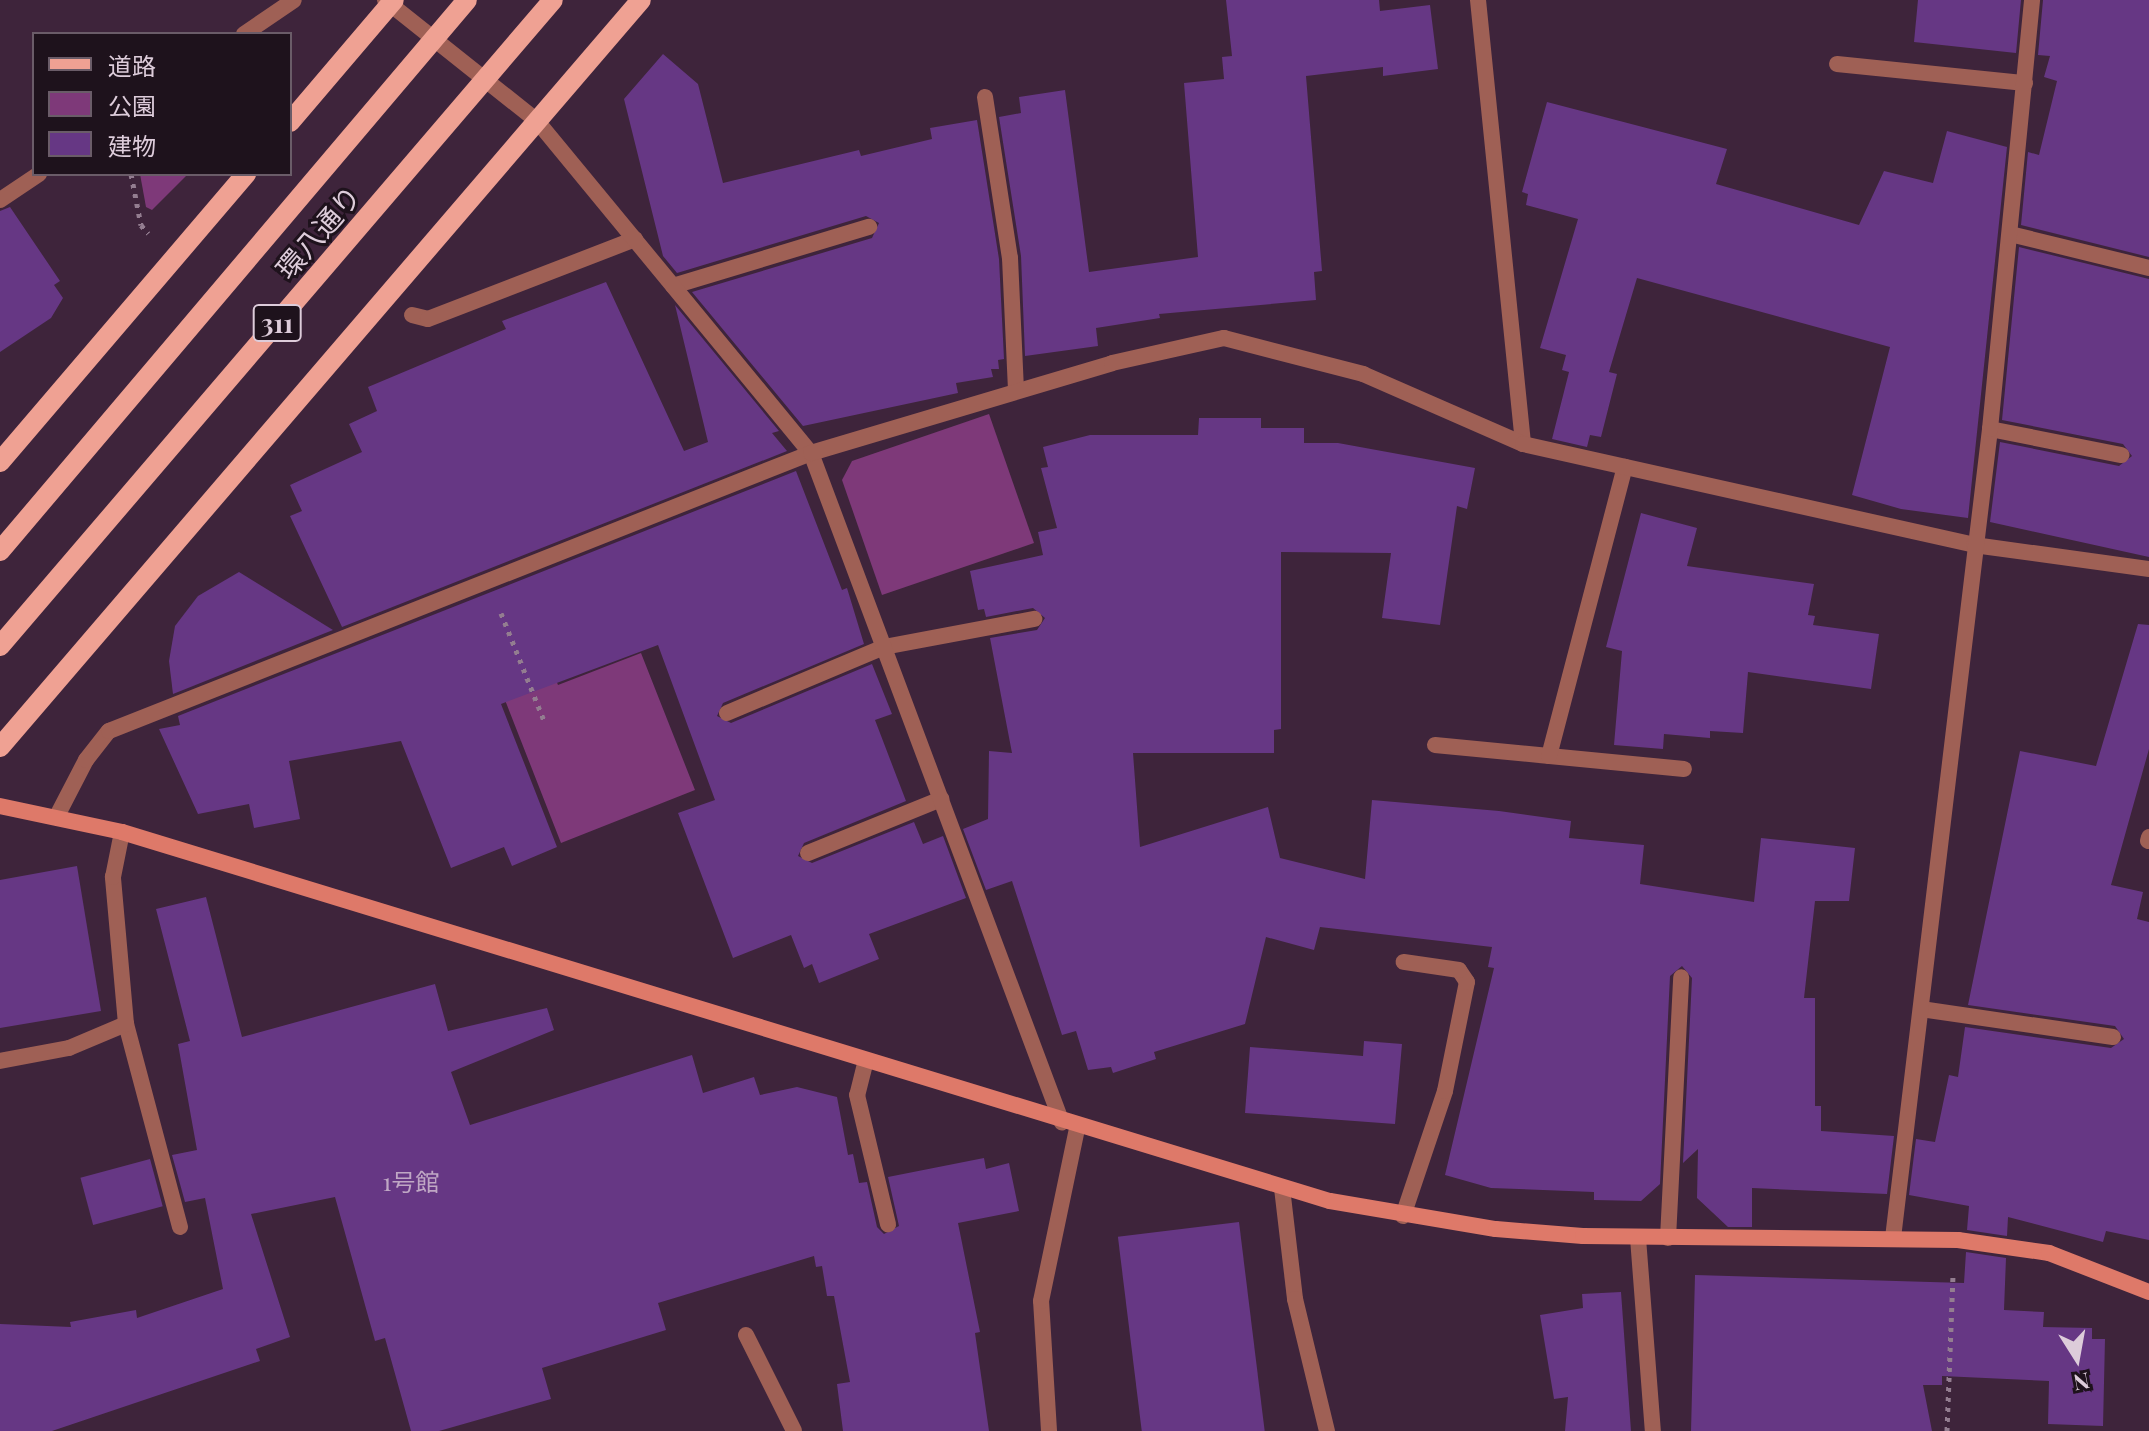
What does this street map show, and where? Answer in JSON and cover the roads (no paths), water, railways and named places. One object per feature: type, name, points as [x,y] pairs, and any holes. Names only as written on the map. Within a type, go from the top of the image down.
[{"type":"main road","name":"環八通り","points":[[0,551],[467,0]]},
{"type":"main road","name":"環八通り","points":[[0,646],[553,0]]},
{"type":"main road","points":[[0,747],[641,0]]},
{"type":"main road","points":[[292,120],[390,1]]},
{"type":"main road","points":[[0,462],[244,176]]},
{"type":"street","points":[[247,32],[294,0]]},
{"type":"street","points":[[1478,0],[1523,444]]},
{"type":"street","points":[[1893,1238],[1990,429],[2032,0]]},
{"type":"street","points":[[390,1],[537,121],[811,453],[941,799],[1069,1125],[1041,1301],[1049,1431]]},
{"type":"street","points":[[1837,64],[2025,83]]},
{"type":"street","points":[[985,97],[1010,258],[1016,390]]},
{"type":"street","points":[[0,200],[36,176]]},
{"type":"street","points":[[673,286],[869,227]]},
{"type":"street","points":[[2010,234],[2149,268]]},
{"type":"street","points":[[412,315],[428,319],[635,239]]},
{"type":"street","points":[[58,814],[86,760],[109,731],[811,453],[1016,390],[1224,338],[1363,374],[1523,444],[1974,545],[2149,569]]},
{"type":"street","points":[[1990,429],[2121,455]]},
{"type":"street","points":[[1549,756],[1625,467]]},
{"type":"street","points":[[727,713],[884,647],[1034,619]]},
{"type":"street","points":[[1435,745],[1684,769]]},
{"type":"street","points":[[808,853],[941,799]]},
{"type":"street","points":[[0,806],[58,814],[122,832],[1069,1125],[1282,1188],[1403,1216],[1496,1229],[1638,1238],[1954,1240],[2049,1253],[2149,1292]]},
{"type":"street","points":[[122,832],[113,877],[126,1024],[180,1227]]},
{"type":"street","points":[[1403,1216],[1445,1091],[1467,982],[1459,970],[1404,962]]},
{"type":"street","points":[[1668,1238],[1681,977]]},
{"type":"street","points":[[1921,1009],[2113,1037]]},
{"type":"street","points":[[0,1061],[69,1048],[126,1024]]},
{"type":"street","points":[[866,1060],[857,1095],[888,1224]]},
{"type":"street","points":[[1282,1188],[1295,1299],[1327,1431]]},
{"type":"street","points":[[1638,1238],[1653,1431]]},
{"type":"street","points":[[746,1335],[794,1431]]}]
